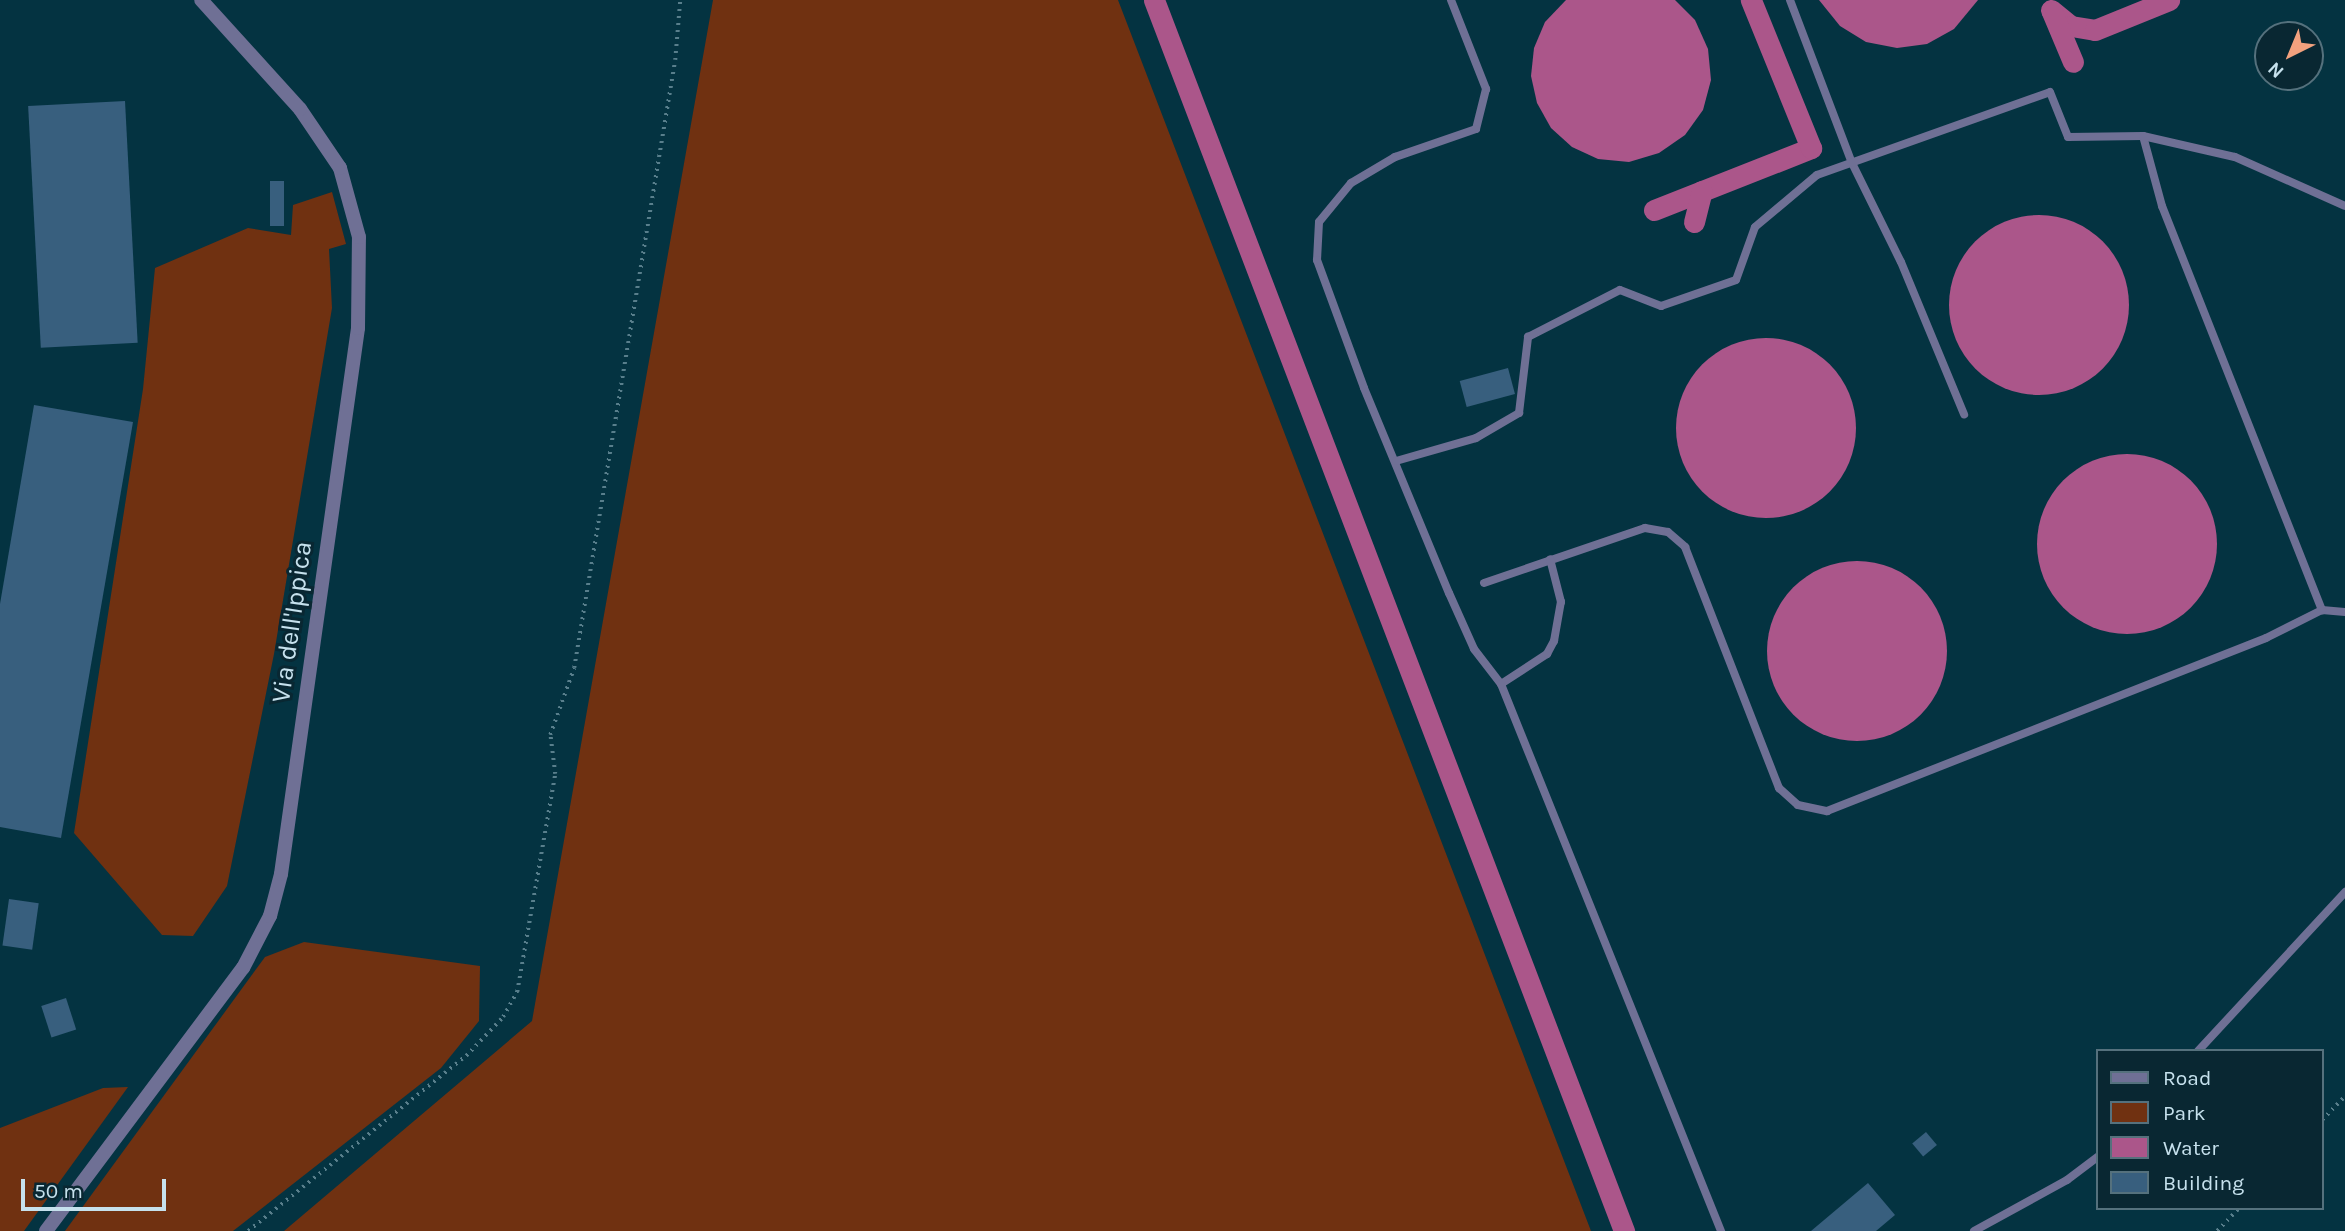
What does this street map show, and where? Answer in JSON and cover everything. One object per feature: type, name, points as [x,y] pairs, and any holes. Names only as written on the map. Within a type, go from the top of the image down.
[{"type":"street","name":"Via dell'Ippica","points":[[46,1231],[243,968],[270,916],[283,860],[358,328],[359,237],[340,168],[300,109],[201,0]]},
{"type":"lane","points":[[1451,0],[1486,89],[1476,129],[1395,157],[1351,183],[1319,222],[1317,260],[1474,649],[1501,684],[1721,1231]]},
{"type":"lane","points":[[1790,0],[1852,163],[1901,262],[1965,414]]},
{"type":"lane","points":[[1396,461],[1476,438],[1519,413],[1528,337],[1620,290],[1661,306],[1736,281],[1755,227],[1817,175],[2050,92],[2068,136],[2143,136],[2235,157],[2345,206]]},
{"type":"lane","points":[[2143,136],[2162,206],[2322,610]]},
{"type":"lane","points":[[1484,583],[1644,528],[1668,533],[1685,547],[1773,777],[1798,805],[1827,811],[2266,638],[2322,610],[2345,611]]},
{"type":"lane","points":[[1501,684],[1547,654],[1554,641],[1561,602],[1550,559]]},
{"type":"lane","points":[[2200,1049],[2345,892]]},
{"type":"lane","points":[[1974,1231],[2067,1180],[2096,1158]]},
{"type":"path","points":[[248,1231],[466,1056],[503,1017],[517,992],[555,774],[550,735],[574,668],[676,60],[680,0]]},
{"type":"path","points":[[2324,1118],[2345,1096]]},
{"type":"path","points":[[2217,1231],[2237,1210]]},
{"type":"green space","points":[[713,0],[1118,0],[1591,1231],[284,1231],[532,1021]]},
{"type":"green space","points":[[332,192],[346,244],[329,249],[332,308],[274,654],[227,886],[193,936],[162,935],[74,833],[143,389],[155,268],[248,228],[291,235],[293,205]]},
{"type":"green space","points":[[304,942],[480,966],[479,1021],[441,1068],[233,1231],[65,1231],[265,957]]},
{"type":"green space","points":[[128,1087],[24,1231],[0,1231],[0,1128],[103,1088]]},
{"type":"water","points":[[1566,0],[1675,0],[1695,20],[1708,49],[1711,80],[1703,110],[1685,135],[1659,153],[1629,162],[1598,159],[1572,147],[1551,128],[1537,103],[1531,76],[1534,48],[1545,22]]},
{"type":"water","points":[[1819,0],[1978,0],[1954,29],[1927,44],[1897,48],[1866,42],[1840,26]]},
{"type":"water","points":[[2039,215],[2073,222],[2102,242],[2122,271],[2129,305],[2122,339],[2102,368],[2073,388],[2039,395],[2005,388],[1976,368],[1956,339],[1949,305],[1956,271],[1976,242],[2005,222]]},
{"type":"water","points":[[1766,338],[1800,345],[1829,365],[1849,394],[1856,428],[1849,462],[1829,491],[1800,511],[1766,518],[1732,511],[1703,491],[1683,462],[1676,428],[1683,394],[1703,365],[1732,345]]},
{"type":"water","points":[[2127,454],[2161,461],[2190,481],[2210,510],[2217,544],[2210,578],[2190,607],[2161,627],[2127,634],[2093,627],[2064,607],[2044,578],[2037,544],[2044,510],[2064,481],[2093,461]]},
{"type":"water","points":[[1857,561],[1891,568],[1920,588],[1940,617],[1947,651],[1940,685],[1920,714],[1891,734],[1857,741],[1823,734],[1794,714],[1774,685],[1767,651],[1774,617],[1794,588],[1823,568]]},
{"type":"building","points":[[125,101],[138,343],[41,348],[28,106]]},
{"type":"building","points":[[270,181],[284,181],[284,226],[270,226]]},
{"type":"building","points":[[1508,368],[1515,394],[1467,407],[1460,381]]},
{"type":"building","points":[[34,405],[133,422],[61,838],[0,827],[0,604]]},
{"type":"building","points":[[9,899],[39,903],[32,950],[2,946]]},
{"type":"building","points":[[66,998],[76,1029],[51,1037],[41,1006]]},
{"type":"building","points":[[1926,1132],[1937,1145],[1923,1157],[1912,1144]]},
{"type":"building","points":[[1868,1183],[1895,1215],[1876,1231],[1811,1231]]},
{"type":"waterway","points":[[1154,0],[1624,1231]]},
{"type":"waterway","points":[[1654,210],[1811,148],[1751,0]]},
{"type":"waterway","points":[[2051,10],[2071,26],[2095,30],[2169,0]]},
{"type":"waterway","points":[[2052,12],[2073,62]]},
{"type":"waterway","points":[[1694,222],[1702,191]]}]
